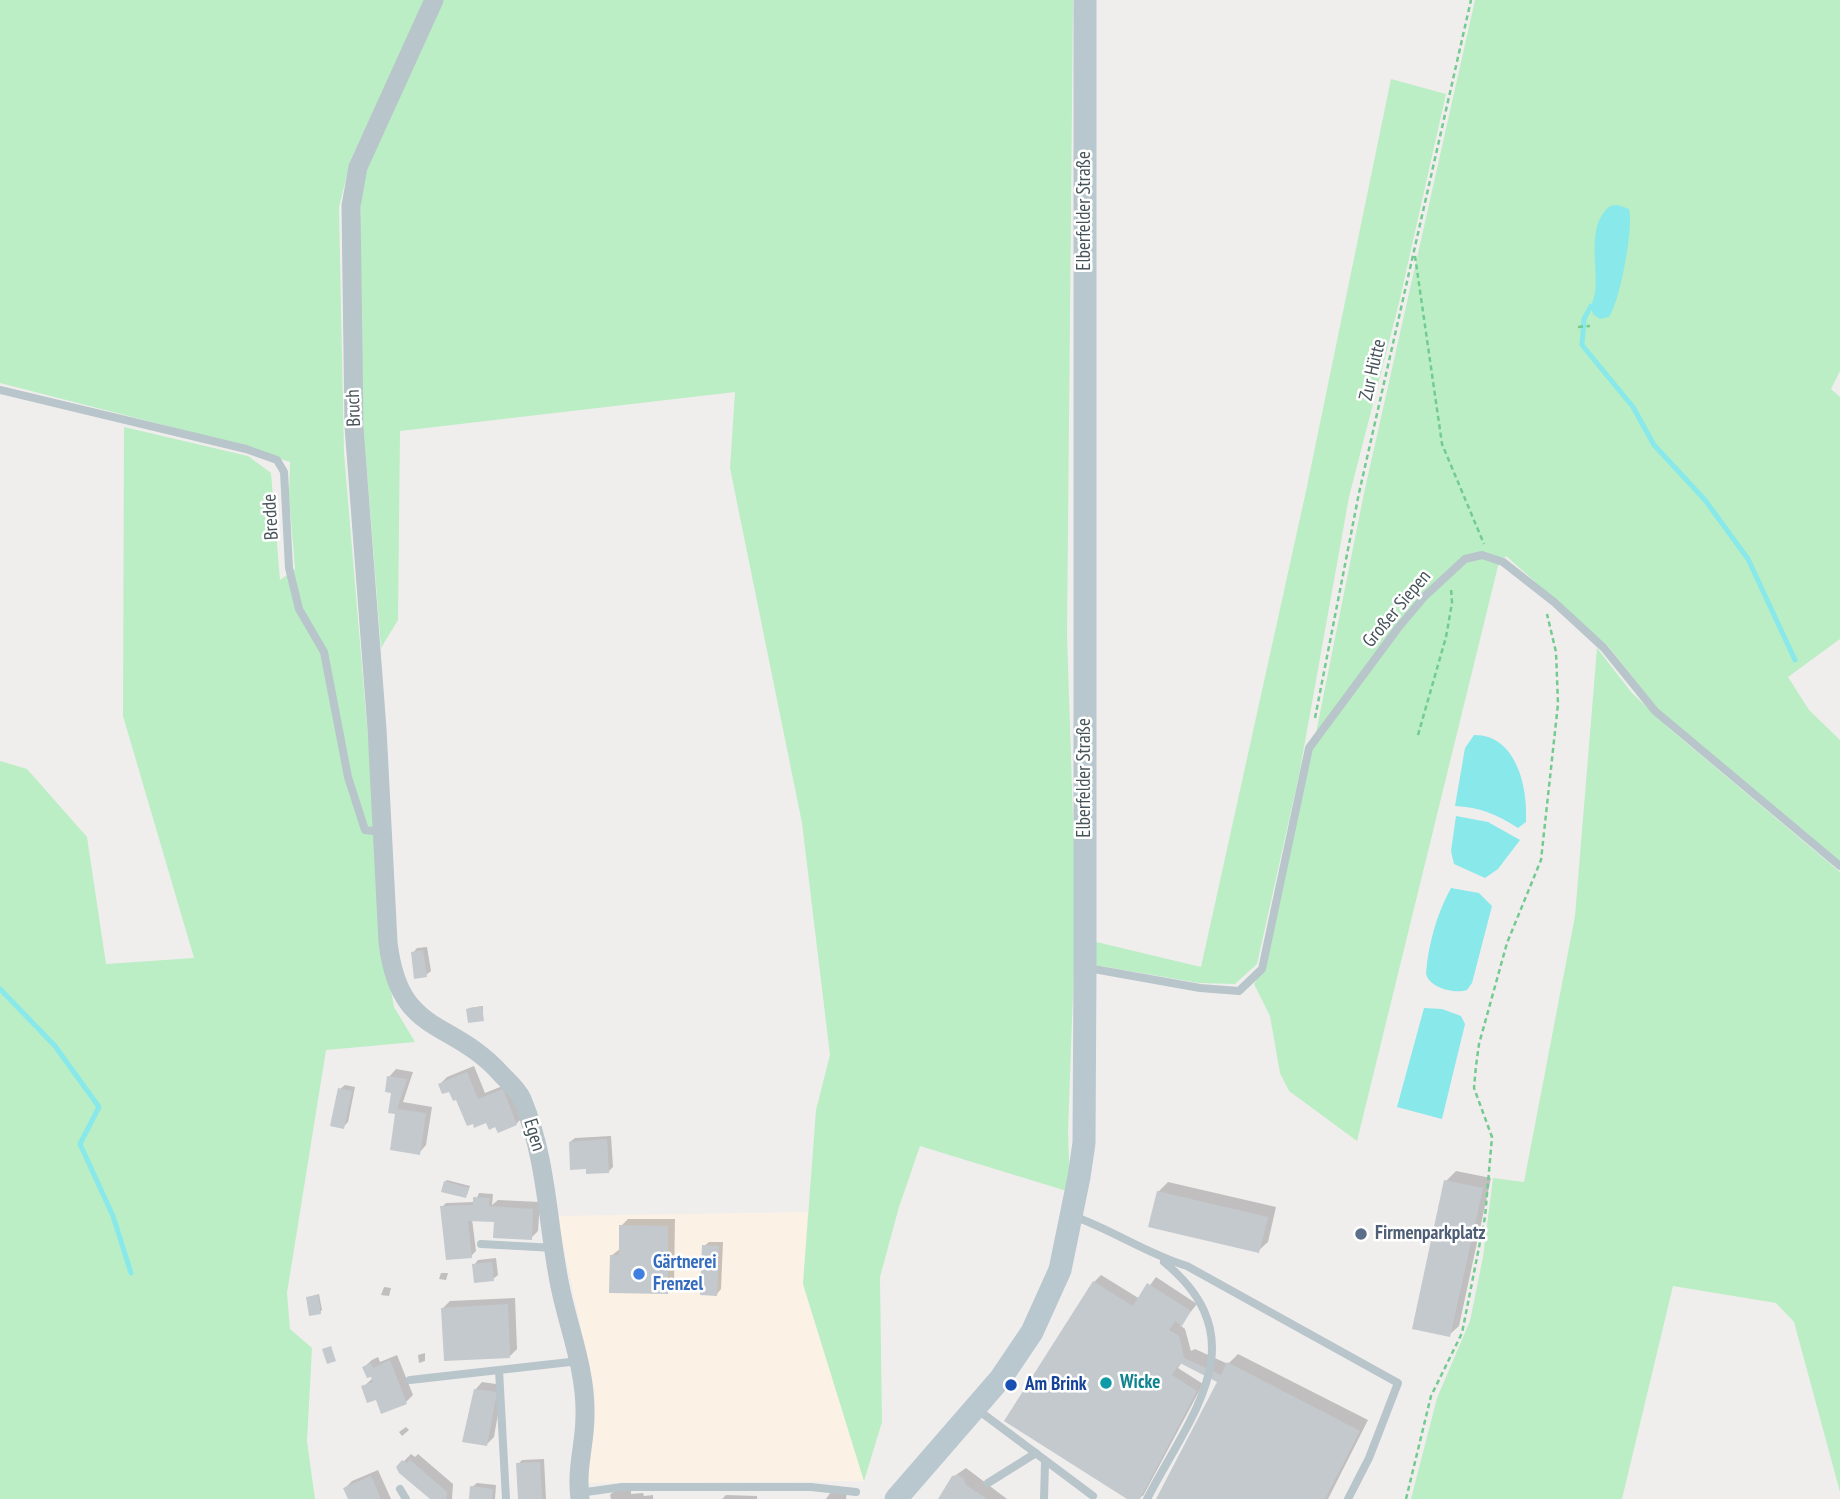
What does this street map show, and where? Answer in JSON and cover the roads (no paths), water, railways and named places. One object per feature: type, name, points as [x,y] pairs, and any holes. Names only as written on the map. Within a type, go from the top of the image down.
[{"type":"main road","name":"Elberfelder Straße","points":[[896,1499],[1015,1360],[1043,1313],[1060,1270],[1073,1216],[1084,1143],[1085,0]]},
{"type":"street","name":"Bruch","points":[[382,833],[354,426],[351,206],[358,167],[434,0]]},
{"type":"street","name":"Egen","points":[[382,833],[391,971],[404,1000],[425,1021],[486,1057],[521,1095],[538,1142],[560,1288],[579,1361],[585,1415],[578,1461],[580,1496]]},
{"type":"lane","name":"Bredde","points":[[0,390],[246,449],[277,460],[284,472],[289,568],[299,609],[324,652],[348,777],[365,830],[382,833]]},
{"type":"lane","name":"Großer Siepen","points":[[1085,968],[1200,988],[1239,991],[1262,969],[1308,748],[1398,628],[1449,572],[1465,559],[1489,556],[1503,562],[1542,592],[1604,648],[1655,711],[1840,866]]},
{"type":"lane","points":[[1073,1216],[1102,1226],[1159,1258],[1182,1276],[1208,1315],[1213,1338],[1213,1361],[1206,1388],[1147,1499]]},
{"type":"lane","points":[[481,1244],[555,1248]]},
{"type":"lane","points":[[1159,1258],[1187,1266],[1398,1383],[1369,1458],[1348,1499]]},
{"type":"lane","points":[[410,1380],[579,1361]]},
{"type":"lane","points":[[499,1370],[506,1499]]},
{"type":"lane","points":[[976,1408],[1036,1453],[1045,1463],[1093,1496]]},
{"type":"lane","points":[[988,1483],[1036,1453]]},
{"type":"lane","points":[[1044,1499],[1045,1463]]},
{"type":"lane","name":"Egen","points":[[580,1496],[622,1487],[811,1487],[856,1492]]},
{"type":"lane","points":[[703,1499],[704,1487]]},
{"type":"lane","points":[[400,1489],[406,1499]]},
{"type":"water","points":[[1618,205],[1629,209],[1628,247],[1613,309],[1609,317],[1600,319],[1593,314],[1592,308],[1596,283],[1595,235],[1602,214],[1610,206]]},
{"type":"water","points":[[1474,735],[1489,737],[1501,744],[1517,766],[1526,808],[1526,822],[1518,828],[1488,812],[1455,806],[1465,748]]},
{"type":"water","points":[[1456,816],[1488,822],[1520,840],[1498,869],[1485,878],[1454,864],[1451,851]]},
{"type":"water","points":[[1451,888],[1479,893],[1492,906],[1472,983],[1467,990],[1462,991],[1437,986],[1426,974],[1434,930]]},
{"type":"water","points":[[1424,1008],[1442,1009],[1461,1016],[1465,1024],[1442,1119],[1397,1107]]},
{"type":"waterway","points":[[1591,306],[1584,319],[1582,345],[1633,407],[1654,445],[1705,500],[1748,559],[1795,660]]},
{"type":"waterway","points":[[0,989],[55,1046],[99,1107],[80,1144],[113,1216],[131,1273]]},
{"type":"place","name":"Firmenparkplatz","points":[[1361,1234]]},
{"type":"place","name":"Gärtnerei Frenzel","points":[[639,1274]]},
{"type":"place","name":"Wicke","points":[[1106,1383]]},
{"type":"place","name":"Am Brink","points":[[1011,1385]]}]
